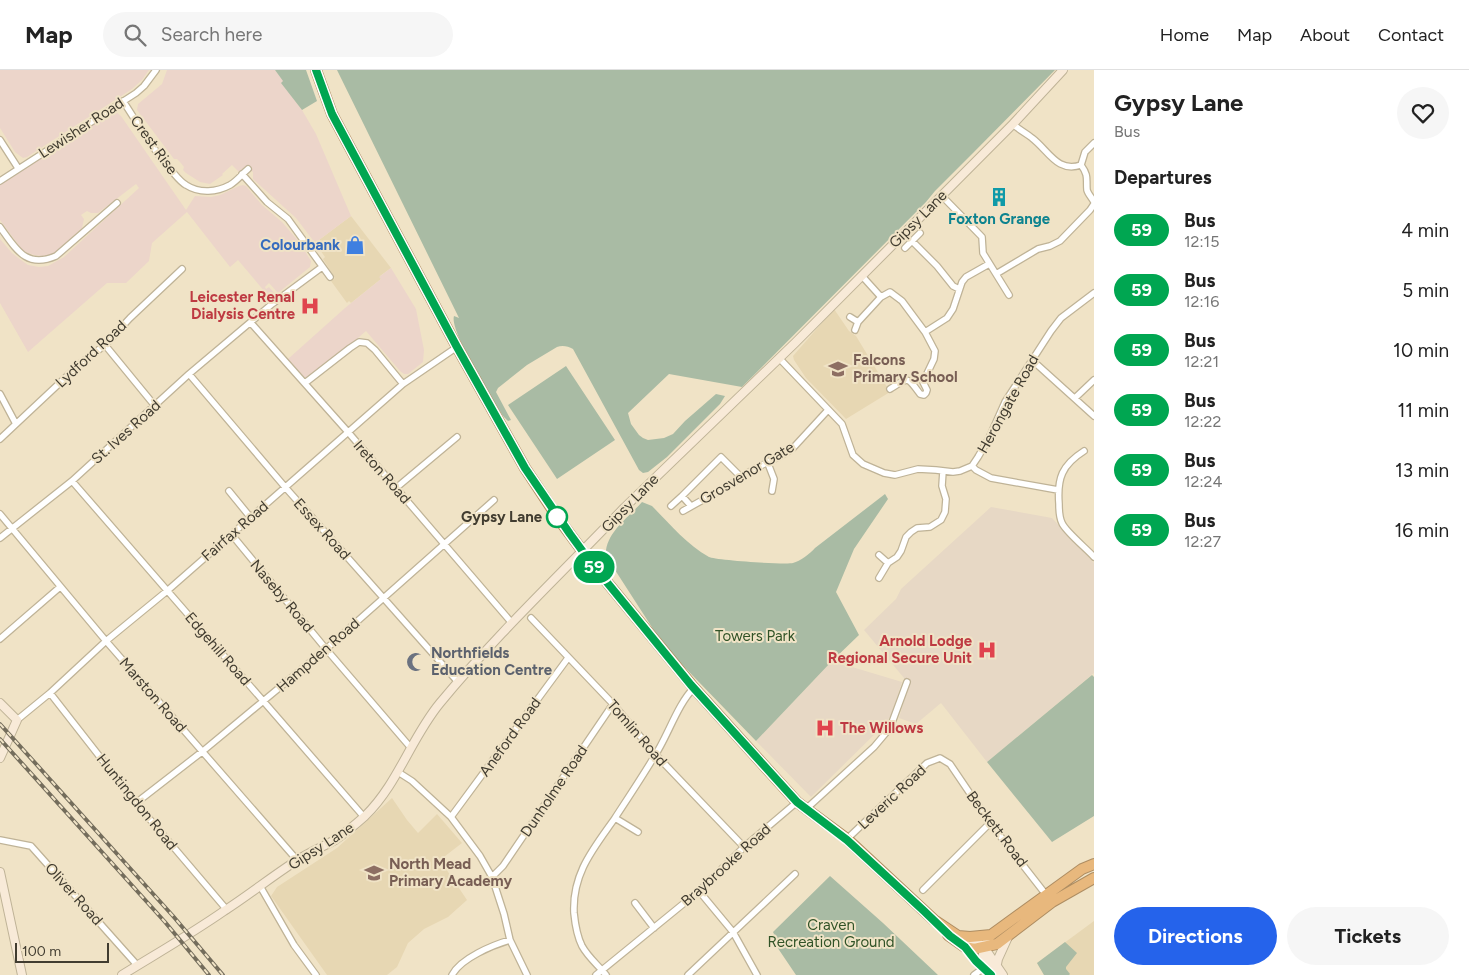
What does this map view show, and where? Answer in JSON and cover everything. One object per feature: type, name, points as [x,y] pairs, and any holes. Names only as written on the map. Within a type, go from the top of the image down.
[{"type":"highway","points":[[316,70],[332,114],[457,347],[525,468],[582,551],[694,688],[797,802],[847,840],[950,936],[965,947],[987,951],[1008,937],[1082,869],[1094,864]]},
{"type":"highway","points":[[934,920],[958,936],[970,937],[995,932],[1049,898],[1094,878]]},
{"type":"street","name":"Lewisher Road","points":[[0,180],[123,101],[144,86],[156,70]]},
{"type":"street","name":"Gipsy Lane","points":[[122,975],[227,910],[298,860],[337,839],[364,817],[380,801],[424,724],[476,659],[679,454],[942,196],[1063,70]]},
{"type":"street","name":"Crest Rise","points":[[123,101],[159,156],[180,180],[188,186],[196,190],[208,192],[222,189],[233,184],[248,169]]},
{"type":"street","points":[[1013,124],[1032,138],[1055,161],[1063,166],[1074,167],[1082,165]]},
{"type":"street","points":[[0,140],[18,168]]},
{"type":"street","points":[[996,274],[1038,249],[1060,241],[1093,206],[1094,203],[1087,192],[1086,171],[1082,165],[1085,152],[1094,143]]},
{"type":"street","points":[[242,174],[267,202],[288,219],[330,277]]},
{"type":"street","points":[[942,196],[982,237],[983,253],[1009,295]]},
{"type":"street","points":[[0,227],[19,253],[28,258],[46,260],[56,256],[116,203]]},
{"type":"street","points":[[905,248],[920,233]]},
{"type":"street","points":[[912,240],[953,286],[959,289]]},
{"type":"street","points":[[925,332],[948,318],[954,309],[962,282],[989,264]]},
{"type":"street","name":"St. Ives Road","points":[[0,538],[72,481],[189,374],[290,289],[322,267]]},
{"type":"street","name":"Lydford Road","points":[[0,439],[82,363],[105,345],[130,318],[182,269]]},
{"type":"street","points":[[862,276],[881,297]]},
{"type":"street","points":[[855,330],[858,322],[881,297],[890,292],[902,301],[925,332],[935,351],[923,382],[927,390],[926,393],[924,395],[920,394],[911,381],[908,380],[904,380],[890,389]]},
{"type":"street","name":"Herongate Road","points":[[779,358],[842,424],[853,455],[863,464],[884,474],[895,475],[918,469],[960,471],[972,466],[989,438],[1005,402],[1060,318],[1094,293]]},
{"type":"street","points":[[850,317],[858,322]]},
{"type":"street","name":"Ireton Road","points":[[251,323],[348,432],[511,622]]},
{"type":"street","points":[[305,383],[359,342],[367,343],[375,350],[403,384]]},
{"type":"street","points":[[105,345],[155,406]]},
{"type":"street","name":"Fairfax Road","points":[[17,720],[232,535],[403,384],[457,347]]},
{"type":"street","points":[[1032,360],[1094,416]]},
{"type":"street","name":"Essex Road","points":[[189,374],[285,487],[458,682]]},
{"type":"street","points":[[1075,398],[1094,380]]},
{"type":"street","points":[[0,394],[16,424]]},
{"type":"street","name":"Grosvenor Gate","points":[[683,511],[733,483],[740,476],[786,453],[793,448],[828,410]]},
{"type":"street","points":[[396,488],[456,437]]},
{"type":"street","points":[[1084,451],[1071,459],[1064,468],[1058,490],[1059,512],[1062,524],[1094,557]]},
{"type":"street","points":[[671,506],[722,457],[740,476]]},
{"type":"street","points":[[767,461],[774,479],[772,491]]},
{"type":"street","points":[[972,466],[991,478],[1058,490]]},
{"type":"street","points":[[879,578],[888,563],[897,557],[906,537],[911,532],[917,528],[930,527],[941,520],[946,512],[946,499],[942,486],[943,471]]},
{"type":"street","name":"Edgehill Road","points":[[72,481],[364,817]]},
{"type":"street","points":[[229,491],[251,518]]},
{"type":"street","points":[[682,496],[691,506]]},
{"type":"street","name":"Hampden Road","points":[[136,803],[326,649],[494,500]]},
{"type":"street","points":[[0,514],[11,528]]},
{"type":"street","name":"Marston Road","points":[[11,528],[106,642],[298,860]]},
{"type":"street","name":"Naseby Road","points":[[232,535],[411,748]]},
{"type":"street","points":[[879,555],[888,563]]},
{"type":"street","points":[[0,639],[60,587]]},
{"type":"street","name":"Tomlin Road","points":[[531,618],[613,704],[656,755],[744,847]]},
{"type":"street","name":"Aneford Road","points":[[451,817],[568,658]]},
{"type":"street","points":[[806,809],[874,747],[890,728],[907,682]]},
{"type":"street","points":[[604,973],[581,945],[575,922],[574,900],[578,876],[589,854],[656,755],[685,697],[694,688]]},
{"type":"street","name":"Huntingdon Road","points":[[50,693],[136,803],[227,910]]},
{"type":"street","points":[[0,703],[17,720],[0,758]]},
{"type":"street","name":"Dunholme Road","points":[[492,877],[503,866],[613,704]]},
{"type":"street","name":"Beckett Road","points":[[940,758],[950,764],[990,823],[1049,898]]},
{"type":"street","name":"Leveric Road","points":[[847,840],[922,768],[940,758]]},
{"type":"street","points":[[398,772],[412,781],[451,817],[480,856],[492,877],[510,940],[527,975]]},
{"type":"street","name":"Braybrooke Road","points":[[596,975],[604,973],[699,891],[744,847],[797,802]]},
{"type":"street","points":[[615,818],[638,832]]},
{"type":"street","points":[[923,890],[990,823]]},
{"type":"street","name":"Oliver Road","points":[[0,840],[31,846],[137,965]]},
{"type":"street","points":[[0,872],[22,975]]},
{"type":"street","points":[[688,975],[795,874]]},
{"type":"street","points":[[260,886],[294,945],[316,975]]},
{"type":"street","points":[[699,891],[732,932],[757,975]]},
{"type":"street","points":[[635,903],[654,928]]},
{"type":"street","points":[[995,932],[983,958],[985,967],[996,975]]},
{"type":"street","points":[[958,936],[978,943],[987,951],[1003,975]]},
{"type":"street","points":[[997,964],[1008,937]]},
{"type":"street","points":[[452,975],[460,964],[496,944],[510,940]]},
{"type":"street","points":[[965,947],[991,975]]},
{"type":"street","points":[[974,975],[985,967]]},
{"type":"shaded area","points":[[0,70],[149,70],[132,89],[23,158],[15,152],[0,128]]},
{"type":"shaded area","points":[[167,70],[275,70],[284,81],[282,83],[302,110],[316,134],[351,216],[315,243],[296,218],[253,179],[253,172],[246,166],[239,172],[232,165],[223,175],[210,184],[200,182],[186,173],[183,170],[184,167],[177,159],[174,159],[137,110],[138,104],[162,84]]},
{"type":"shaded area","points":[[116,112],[121,116],[186,210],[195,196],[211,197],[239,186],[246,186],[300,243],[311,261],[310,267],[278,293],[269,283],[265,287],[266,289],[269,287],[276,295],[271,299],[238,260],[230,267],[187,212],[152,243],[149,261],[126,283],[107,283],[28,352],[0,303],[0,239],[12,253],[28,265],[48,266],[64,257],[139,188],[136,184],[98,213],[87,211],[81,215],[84,219],[82,228],[57,251],[42,256],[23,251],[0,220],[0,185],[94,124]]},
{"type":"shaded area","points":[[351,216],[391,268],[380,276],[381,279],[351,303],[349,301],[347,303],[331,281],[335,278],[323,259],[325,257],[315,243]]},
{"type":"shaded area","points":[[391,268],[416,309],[424,350],[423,362],[408,374],[404,374],[366,331],[330,362],[308,377],[304,377],[288,359],[381,279],[379,277]]},
{"type":"shaded area","name":"Falcons Primary School","points":[[834,309],[849,331],[856,336],[890,392],[846,419],[806,378],[793,356]]},
{"type":"shaded area","name":"Arnold Lodge Regional Secure Unit","points":[[991,507],[1052,518],[1094,563],[1094,673],[987,762],[941,703],[916,724],[899,718],[909,684],[864,630],[896,599],[901,589]]},
{"type":"shaded area","name":"The Willows","points":[[832,661],[902,682],[891,715],[885,724],[811,797],[756,741]]},
{"type":"shaded area","name":"North Mead Primary Academy","points":[[392,798],[418,833],[437,814],[462,843],[440,860],[467,900],[448,917],[424,929],[408,943],[397,967],[387,975],[327,975],[271,896],[277,887],[337,848]]},
{"type":"shaded area","points":[[1094,921],[1094,975],[1044,975],[1037,963]]},
{"type":"green space","points":[[275,70],[306,70],[317,101],[302,110],[281,83],[283,81]]},
{"type":"green space","points":[[337,70],[1055,70],[742,387],[669,374],[628,413],[631,424],[643,438],[648,440],[664,438],[673,434],[716,394],[725,396],[720,404],[667,457],[648,472],[643,473],[639,470],[573,349],[569,347],[557,347],[527,365],[498,388],[496,392],[511,420],[508,421],[503,416],[458,336],[454,324],[454,316],[459,318]]},
{"type":"green space","points":[[566,366],[615,440],[557,479],[508,405]]},
{"type":"green space","name":"Towers Park","points":[[885,494],[888,499],[854,549],[836,592],[859,635],[756,741],[664,646],[606,556],[606,548],[613,533],[642,502],[652,506],[686,540],[709,557],[750,562],[793,563],[808,555]]},
{"type":"green space","points":[[1092,675],[1094,677],[1094,816],[1052,842],[987,762]]},
{"type":"green space","name":"Craven Recreation Ground","points":[[830,876],[938,975],[796,975],[771,938],[774,934],[773,932]]},
{"type":"green space","points":[[1065,942],[1077,953],[1066,967],[1070,974],[1044,975],[1037,963]]},
{"type":"railway","points":[[0,724],[173,916],[223,975]]},
{"type":"railway","points":[[0,739],[165,922],[209,975]]},
{"type":"bus line","name":"59","points":[[316,70],[332,114],[457,347],[525,468],[558,518],[592,564],[691,685],[797,802],[847,840],[950,936],[965,947],[991,975]]},
{"type":"place","name":"Foxton Grange","points":[[999,197]]},
{"type":"place","name":"Colourbank","points":[[355,245]]},
{"type":"place","name":"Leicester Renal Dialysis Centre","points":[[310,306]]},
{"type":"place","name":"Falcons Primary School","points":[[838,369]]},
{"type":"place","name":"Gypsy Lane","points":[[557,517]]},
{"type":"place","name":"Arnold Lodge Regional Secure Unit","points":[[987,650]]},
{"type":"place","name":"Northfields Education Centre","points":[[416,662]]},
{"type":"place","name":"The Willows","points":[[825,728]]},
{"type":"place","name":"North Mead Primary Academy","points":[[374,873]]}]
